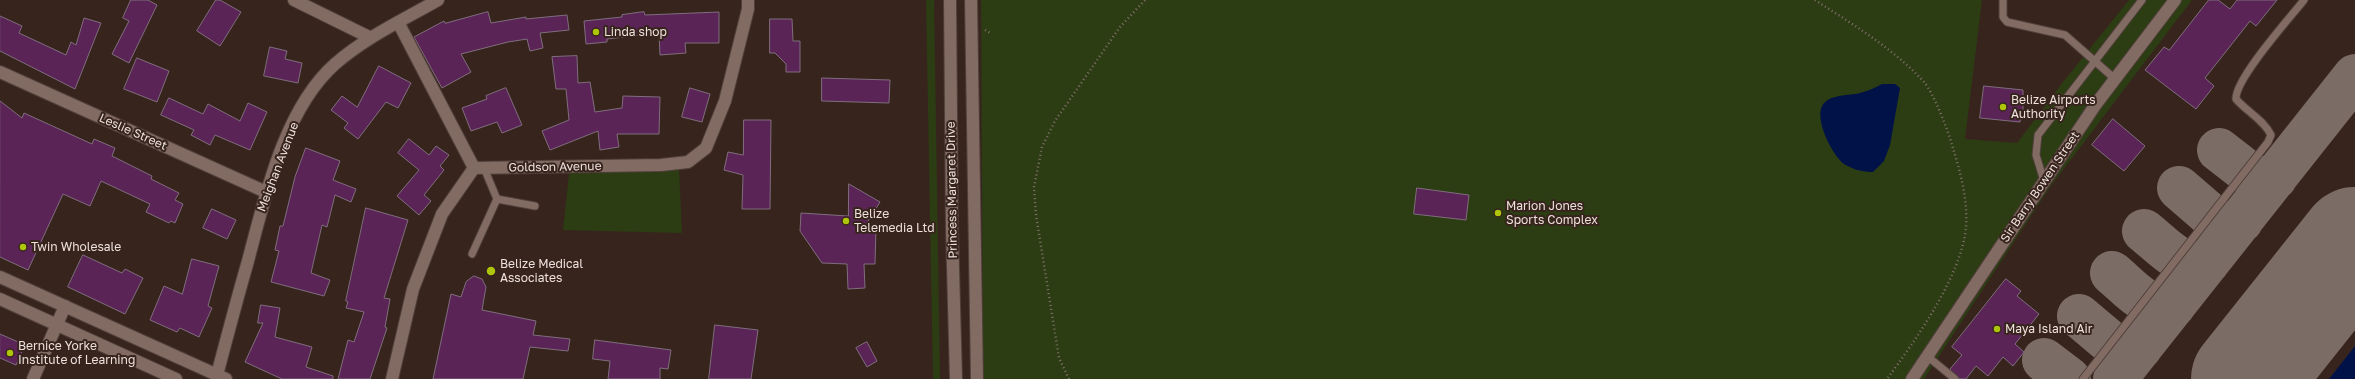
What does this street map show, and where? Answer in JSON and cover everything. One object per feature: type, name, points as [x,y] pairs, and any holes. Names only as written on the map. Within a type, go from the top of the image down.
[{"type":"street","points":[[294,0],[369,37]]},
{"type":"street","name":"Meighan Avenue","points":[[221,377],[266,192],[289,132],[308,97],[334,65],[369,37],[438,0]]},
{"type":"street","name":"Goldson Avenue","points":[[479,168],[661,165],[688,162],[706,148],[725,101],[748,9],[748,0]]},
{"type":"street","name":"Princess Margaret Drive","points":[[950,0],[952,230],[956,379]]},
{"type":"street","name":"Princess Margaret Drive","points":[[970,0],[977,379]]},
{"type":"street","name":"Sir Barry Bowen Street","points":[[1912,379],[2044,181],[2115,79],[2175,0]]},
{"type":"street","points":[[392,379],[413,289],[442,214],[479,168],[398,22]]},
{"type":"street","name":"Leslie Street","points":[[0,72],[266,192]]},
{"type":"street","points":[[0,277],[221,377]]},
{"type":"street","points":[[0,299],[176,379]]},
{"type":"street","points":[[33,379],[58,325],[65,306]]},
{"type":"lane","points":[[2002,0],[2003,17],[2007,22],[2064,35],[2115,79]]},
{"type":"lane","points":[[2044,181],[2036,154],[2038,135],[2142,0]]},
{"type":"lane","points":[[2083,379],[2268,142],[2270,135],[2268,128],[2236,99],[2235,93],[2246,74],[2304,0]]},
{"type":"lane","points":[[479,168],[498,199],[535,206]]},
{"type":"lane","points":[[472,254],[498,199]]},
{"type":"lane","points":[[1927,356],[1955,379]]},
{"type":"path","points":[[1069,379],[1059,358],[1036,215],[1034,187],[1042,147],[1055,121],[1120,27],[1145,0]]},
{"type":"path","points":[[1815,0],[1887,49],[1925,83],[1948,132],[1963,180],[1966,227],[1962,250],[1951,277],[1888,379]]},
{"type":"green space","points":[[926,0],[934,0],[940,379],[933,379]]},
{"type":"green space","name":"Marion Jones Sports Complex","points":[[981,0],[1982,0],[1965,139],[2017,143],[2063,82],[2129,0],[2192,0],[2050,187],[1924,379],[983,379]]},
{"type":"green space","points":[[570,165],[679,169],[682,233],[563,230]]},
{"type":"shaded area","points":[[1882,84],[1895,84],[1900,88],[1890,145],[1884,161],[1873,172],[1866,172],[1851,168],[1839,159],[1829,144],[1822,126],[1820,117],[1821,109],[1824,103],[1832,98],[1863,92]]},
{"type":"shaded area","points":[[2355,346],[2355,379],[2329,379]]},
{"type":"building","points":[[131,0],[148,0],[157,5],[129,63],[112,54],[129,21],[123,18]]},
{"type":"building","points":[[216,0],[220,0],[241,12],[220,46],[197,31]]},
{"type":"building","points":[[2209,0],[2218,0],[2230,9],[2237,0],[2277,0],[2256,26],[2250,21],[2205,78],[2214,86],[2196,109],[2145,70],[2164,47],[2169,50]]},
{"type":"building","points":[[488,12],[491,23],[526,17],[526,19],[567,15],[569,30],[540,33],[543,48],[530,51],[527,39],[508,42],[461,54],[471,72],[442,88],[414,37],[444,21],[445,23]]},
{"type":"building","points":[[644,12],[645,15],[719,12],[719,43],[685,43],[686,53],[660,55],[659,33],[607,39],[607,42],[586,44],[584,21],[622,17],[622,15]]},
{"type":"building","points":[[0,16],[22,26],[19,33],[66,55],[71,42],[76,45],[84,18],[101,23],[75,89],[0,51]]},
{"type":"building","points":[[770,19],[792,19],[793,41],[800,41],[800,72],[786,72],[786,64],[775,53],[770,53]]},
{"type":"building","points":[[270,47],[287,51],[285,59],[302,63],[298,83],[264,76]]},
{"type":"building","points":[[577,56],[578,83],[590,82],[595,112],[622,108],[623,96],[660,97],[659,134],[617,134],[619,147],[600,150],[598,131],[550,150],[542,131],[569,120],[566,89],[556,89],[552,57]]},
{"type":"building","points":[[137,58],[169,71],[157,102],[124,89]]},
{"type":"building","points":[[379,66],[411,83],[398,108],[386,102],[358,139],[344,128],[348,123],[331,110],[342,96],[357,107]]},
{"type":"building","points":[[822,78],[890,80],[889,103],[822,101]]},
{"type":"building","name":"Belize Airports Authority","points":[[1984,86],[2023,90],[2023,114],[2021,114],[2020,122],[1980,118]]},
{"type":"building","points":[[506,88],[522,125],[502,133],[497,122],[471,131],[462,108],[487,99],[486,96]]},
{"type":"building","points":[[690,88],[710,94],[702,122],[682,117]]},
{"type":"building","points":[[169,98],[203,114],[208,104],[240,121],[248,103],[267,112],[250,150],[215,135],[210,145],[191,135],[194,130],[161,115]]},
{"type":"building","points":[[0,101],[22,118],[24,113],[92,144],[94,139],[115,148],[112,156],[152,176],[151,179],[179,193],[175,200],[183,204],[175,223],[171,221],[169,223],[146,212],[150,204],[101,181],[90,206],[63,194],[28,270],[0,257]]},
{"type":"building","points":[[2113,119],[2145,146],[2124,171],[2092,145]]},
{"type":"building","points":[[744,120],[771,120],[770,209],[742,209],[743,175],[724,170],[728,152],[743,155]]},
{"type":"building","points":[[409,139],[429,155],[436,146],[449,155],[440,166],[444,170],[424,195],[431,201],[419,215],[397,196],[419,170],[398,153]]},
{"type":"building","points":[[306,148],[340,161],[333,180],[356,189],[351,202],[335,195],[327,227],[322,225],[311,273],[330,280],[324,296],[271,282],[279,251],[275,250],[280,226],[283,226],[295,177]]},
{"type":"building","name":"Belize Telemedia Ltd","points":[[849,184],[880,202],[865,226],[876,227],[875,264],[864,264],[865,288],[848,289],[847,264],[822,263],[800,231],[801,213],[848,216]]},
{"type":"building","points":[[1417,188],[1469,195],[1466,220],[1414,214]]},
{"type":"building","points":[[366,208],[408,220],[384,298],[390,299],[385,327],[387,328],[370,379],[338,379],[348,340],[354,342],[364,312],[346,308],[348,302],[346,301]]},
{"type":"building","points":[[212,209],[236,220],[227,239],[203,228]]},
{"type":"building","points":[[83,255],[122,273],[125,269],[143,278],[125,314],[68,287]]},
{"type":"building","points":[[192,259],[219,266],[208,306],[212,308],[199,337],[180,328],[177,332],[150,320],[164,286],[182,294]]},
{"type":"building","points":[[474,276],[482,279],[486,287],[482,310],[536,321],[533,335],[570,339],[568,351],[530,347],[523,379],[433,379],[451,294],[461,297],[466,282]]},
{"type":"building","name":"Maya Island Air","points":[[2006,279],[2021,291],[2017,296],[2039,314],[2015,344],[2024,352],[2013,366],[2003,357],[1988,376],[1976,366],[1966,379],[1960,379],[1950,369],[1962,355],[1952,347]]},
{"type":"building","points":[[261,305],[280,308],[275,337],[312,347],[306,367],[333,376],[333,379],[282,379],[245,362],[263,323],[258,323]]},
{"type":"building","points":[[715,325],[758,330],[751,379],[709,379]]},
{"type":"building","points":[[0,334],[25,345],[16,365],[0,358]]},
{"type":"building","points":[[595,340],[671,350],[668,369],[660,368],[660,379],[608,379],[610,361],[593,359]]},
{"type":"building","points":[[867,342],[877,361],[867,367],[856,348]]},
{"type":"taxiway","points":[[2115,379],[2355,76]]},
{"type":"taxiway","points":[[2219,150],[2255,178],[2275,178]]},
{"type":"taxiway","points":[[2179,188],[2216,220],[2228,224],[2241,221]]},
{"type":"taxiway","points":[[2144,231],[2174,256],[2182,260],[2191,264],[2208,262]]},
{"type":"taxiway","points":[[2112,273],[2133,292],[2148,302],[2156,305],[2174,305]]},
{"type":"taxiway","points":[[2079,316],[2117,348],[2140,348]]},
{"type":"taxiway","points":[[2044,360],[2069,379]]},
{"type":"runway","points":[[2246,379],[2355,242]]},
{"type":"place","name":"Linda shop","points":[[596,32]]},
{"type":"place","name":"Belize Airports Authority","points":[[2003,107]]},
{"type":"place","name":"Marion Jones Sports Complex","points":[[1498,213]]},
{"type":"place","name":"Belize Telemedia Ltd","points":[[846,221]]},
{"type":"place","name":"Twin Wholesale","points":[[23,247]]},
{"type":"place","name":"Belize Medical Associates","points":[[491,271]]},
{"type":"place","name":"Maya Island Air","points":[[1997,329]]},
{"type":"place","name":"Bernice Yorke Institute of Learning","points":[[10,353]]}]
